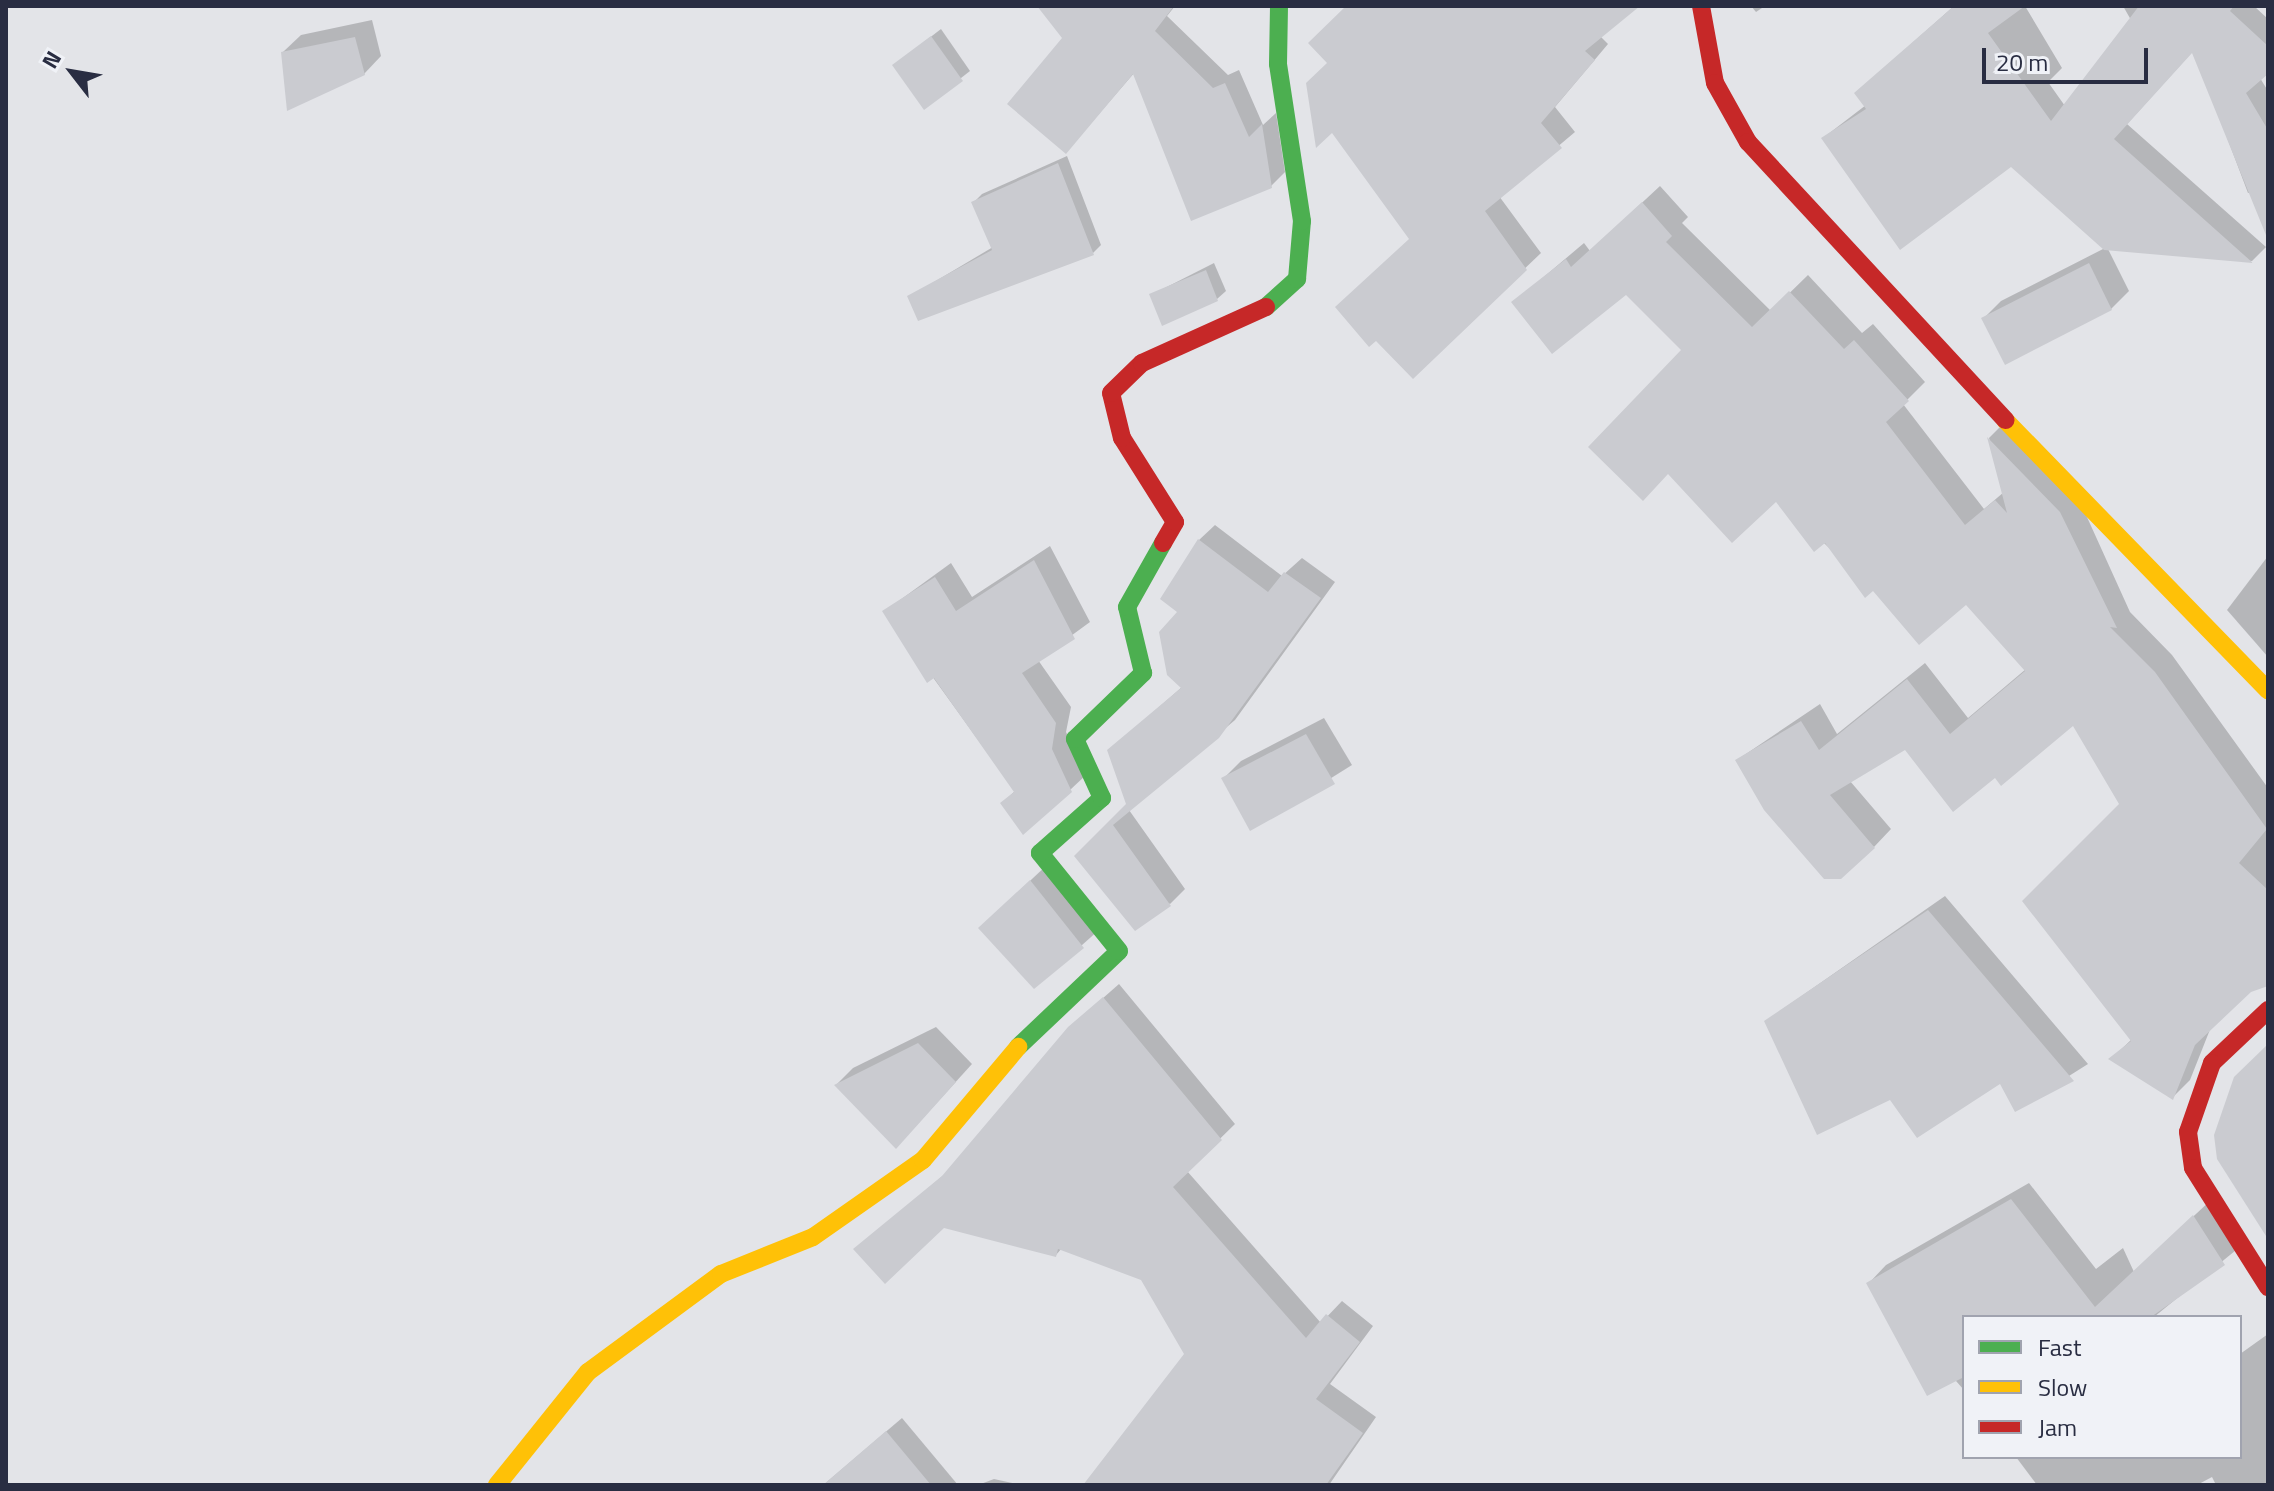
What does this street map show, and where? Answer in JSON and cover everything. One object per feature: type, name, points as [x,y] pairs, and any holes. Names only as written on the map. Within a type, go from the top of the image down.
[{"type":"street","points":[[497,1485],[588,1372],[641,1328],[721,1274],[813,1237],[923,1160],[1050,1009],[1119,951],[1040,853],[1102,798],[1075,739],[1143,673],[1127,607],[1175,522],[1122,438],[1111,393],[1142,363],[1279,301],[1297,279],[1302,221],[1278,64],[1279,6]]},
{"type":"street","points":[[1701,6],[1715,83],[1767,165],[2268,690]]},
{"type":"street","points":[[2268,1010],[2212,1063],[2188,1132],[2193,1168],[2268,1287]]},
{"type":"building","points":[[1037,6],[1174,6],[1155,31],[1213,88],[1225,83],[1249,137],[1262,124],[1272,188],[1191,221],[1133,74],[1066,154],[1007,104],[1062,38]]},
{"type":"building","points":[[1346,6],[1640,6],[1585,51],[1595,60],[1541,123],[1562,148],[1485,211],[1527,270],[1413,379],[1376,341],[1369,347],[1335,307],[1409,239],[1332,133],[1316,148],[1306,83],[1327,63],[1308,43]]},
{"type":"building","points":[[1954,6],[2025,6],[1988,33],[2051,121],[2139,6],[2234,6],[2230,11],[2268,46],[2268,74],[2246,93],[2268,130],[2268,240],[2192,53],[2114,139],[2253,263],[2104,250],[2011,167],[1900,250],[1821,138],[1866,109],[1854,93]]},
{"type":"building","points":[[931,36],[963,81],[924,110],[892,65]]},
{"type":"building","points":[[355,37],[365,75],[287,111],[281,52]]},
{"type":"building","points":[[1058,163],[1094,255],[918,321],[907,296],[992,250],[971,202]]},
{"type":"building","points":[[1642,202],[1672,236],[1666,242],[1752,327],[1789,291],[1844,349],[1854,340],[1909,401],[1886,422],[1965,525],[1995,500],[2007,513],[1987,437],[2060,512],[2117,628],[2110,627],[2155,672],[2267,829],[2239,863],[2268,890],[2268,986],[2251,992],[2195,1045],[2173,1100],[2108,1059],[2131,1041],[2022,901],[2119,804],[2073,726],[2001,786],[1995,778],[1953,812],[1905,750],[1830,795],[1875,848],[1841,879],[1824,879],[1764,810],[1735,760],[1801,721],[1819,750],[1907,679],[1950,734],[2025,671],[1966,605],[1919,645],[1873,591],[1865,598],[1825,543],[1814,552],[1776,502],[1732,543],[1668,474],[1643,501],[1588,447],[1681,350],[1626,295],[1552,354],[1511,302],[1566,259],[1571,267]]},
{"type":"building","points":[[2089,263],[2112,310],[2005,365],[1981,318]]},
{"type":"building","points":[[1206,270],[1218,301],[1162,326],[1149,294]]},
{"type":"building","points":[[1198,539],[1268,592],[1284,572],[1321,598],[1219,738],[1113,825],[1171,906],[1135,931],[1074,856],[1126,804],[1107,750],[1181,688],[1167,675],[1159,632],[1177,612],[1160,599]]},
{"type":"building","points":[[1034,560],[1075,639],[1022,673],[1056,723],[1052,749],[1072,792],[1023,835],[1000,803],[1014,792],[934,678],[927,683],[882,611],[935,577],[956,611]]},
{"type":"building","points":[[1306,734],[1335,784],[1250,831],[1221,778]]},
{"type":"building","points":[[1030,880],[1084,948],[1034,989],[978,928]]},
{"type":"building","points":[[1928,910],[2074,1081],[2015,1112],[2000,1084],[1917,1138],[1890,1100],[1817,1135],[1764,1021]]},
{"type":"building","points":[[1103,997],[1222,1140],[1173,1187],[1306,1338],[1326,1314],[1360,1342],[1316,1399],[1363,1433],[1326,1485],[1083,1485],[1184,1354],[1141,1280],[1058,1249],[1056,1257],[944,1228],[885,1284],[853,1249],[942,1176],[1068,1027]]},
{"type":"building","points":[[918,1043],[956,1082],[896,1149],[834,1085]]},
{"type":"building","points":[[2268,1044],[2266,1236],[2217,1159],[2214,1135],[2234,1077]]},
{"type":"building","points":[[2011,1199],[2095,1307],[2193,1215],[2225,1265],[2154,1315],[1962,1315],[1962,1378],[1927,1396],[1866,1283]]},
{"type":"building","points":[[886,1431],[931,1485],[823,1485]]},
{"type":"traffic: fast","points":[[1266,307],[1297,279],[1302,221],[1278,64],[1279,6]]},
{"type":"traffic: fast","points":[[1018,1047],[1119,951],[1040,853],[1102,798],[1075,739],[1143,673],[1127,607],[1163,543]]},
{"type":"traffic: slow","points":[[2005,420],[2268,690]]},
{"type":"traffic: slow","points":[[497,1485],[588,1372],[721,1274],[813,1237],[923,1160],[1018,1047]]},
{"type":"traffic: jam","points":[[1701,6],[1715,83],[1748,142],[2005,420]]},
{"type":"traffic: jam","points":[[1163,543],[1175,522],[1122,438],[1111,393],[1142,363],[1266,307]]},
{"type":"traffic: jam","points":[[2268,1010],[2212,1063],[2188,1132],[2193,1168],[2268,1287]]}]
